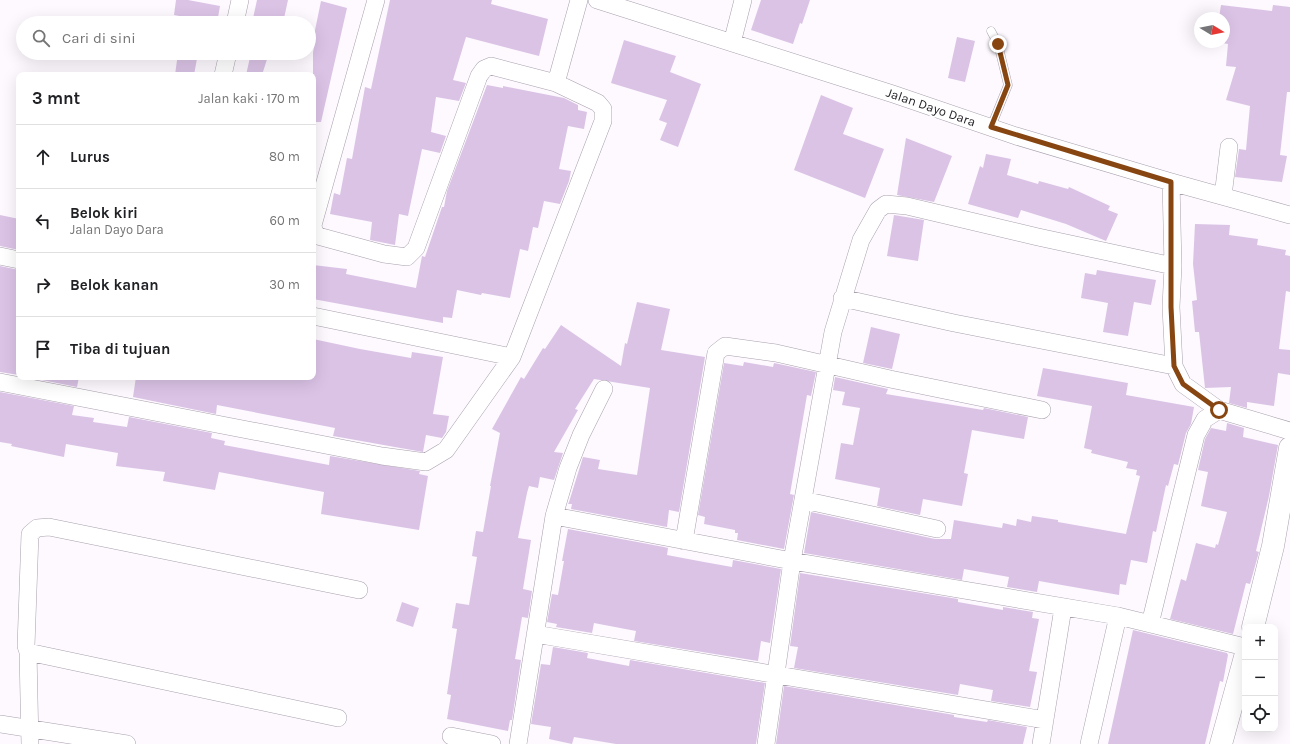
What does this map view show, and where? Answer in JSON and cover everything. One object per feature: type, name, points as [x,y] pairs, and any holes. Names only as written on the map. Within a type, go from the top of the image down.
[{"type":"street","points":[[237,16],[240,0]]},
{"type":"street","points":[[316,214],[376,0]]},
{"type":"street","points":[[556,82],[579,0]]},
{"type":"street","name":"Jalan Dayo Dara","points":[[597,0],[620,4],[732,43],[991,127],[1171,182],[1290,215]]},
{"type":"street","points":[[732,43],[743,0]]},
{"type":"street","points":[[223,72],[226,60]]},
{"type":"street","points":[[0,382],[382,456],[426,462],[446,450],[512,357],[603,121],[603,109],[598,103],[556,82],[492,66],[484,69],[479,76],[416,248],[407,257],[384,254],[318,236],[316,234]]},
{"type":"street","points":[[1223,196],[1229,147]]},
{"type":"street","points":[[1171,182],[1173,266],[1171,307],[1174,366],[1183,384],[1219,410],[1290,431]]},
{"type":"street","points":[[766,744],[792,561],[833,332],[842,298],[861,240],[878,210],[886,204],[926,210],[1038,238],[1173,266]]},
{"type":"street","points":[[0,256],[16,259]]},
{"type":"street","points":[[842,298],[969,326],[1174,366]]},
{"type":"street","points":[[316,317],[512,357]]},
{"type":"street","points":[[684,541],[716,353],[719,349],[728,346],[776,353],[890,379],[1042,410]]},
{"type":"street","points":[[518,744],[554,516],[568,468],[581,434],[604,389]]},
{"type":"street","points":[[1150,624],[1196,435],[1206,419],[1219,410]]},
{"type":"street","points":[[1253,624],[1273,546],[1290,448]]},
{"type":"street","points":[[803,500],[937,529]]},
{"type":"street","points":[[554,516],[792,561],[1063,608],[1118,616],[1242,646]]},
{"type":"street","points":[[30,736],[28,652],[26,646],[30,534],[37,528],[57,529],[359,590]]},
{"type":"street","points":[[1041,744],[1063,608]]},
{"type":"street","points":[[1089,744],[1118,616]]},
{"type":"street","points":[[536,634],[776,673],[1045,720]]},
{"type":"street","points":[[28,652],[338,718]]},
{"type":"street","points":[[1221,744],[1244,660]]},
{"type":"street","points":[[0,724],[30,736],[127,744]]},
{"type":"street","points":[[451,736],[492,744]]},
{"type":"lane","points":[[991,31],[998,44],[1008,85],[991,127]]},
{"type":"building","points":[[176,0],[188,0],[220,6],[218,16],[174,15]]},
{"type":"building","points":[[257,0],[288,0],[285,16],[254,16]]},
{"type":"building","points":[[390,0],[492,0],[491,4],[548,19],[539,56],[466,37],[453,80],[466,83],[459,101],[436,97],[431,132],[446,136],[440,153],[422,149],[408,216],[399,214],[395,245],[370,240],[372,222],[330,214],[334,193],[340,195],[347,158],[352,159],[365,87],[371,89]]},
{"type":"building","points":[[761,0],[810,0],[793,44],[751,30]]},
{"type":"building","points":[[321,1],[347,8],[321,122],[316,122],[316,72],[313,72],[313,60],[316,60],[316,25]]},
{"type":"building","points":[[1221,5],[1272,11],[1273,5],[1290,7],[1290,92],[1287,92],[1280,155],[1287,156],[1282,182],[1235,177],[1239,149],[1246,150],[1250,106],[1226,100],[1236,67],[1226,66],[1228,48],[1230,48],[1230,12],[1220,12]]},
{"type":"building","points":[[957,37],[975,41],[965,82],[948,78]]},
{"type":"building","points":[[624,40],[676,56],[670,72],[701,84],[678,147],[660,140],[667,123],[659,120],[667,100],[611,83]]},
{"type":"building","points":[[177,60],[197,60],[195,72],[175,72]]},
{"type":"building","points":[[249,60],[267,60],[263,72],[247,72]]},
{"type":"building","points":[[487,85],[503,88],[503,86],[564,98],[578,105],[578,110],[587,112],[584,129],[568,126],[559,169],[571,171],[569,181],[560,204],[544,201],[538,228],[533,227],[528,251],[520,249],[510,298],[482,293],[481,295],[457,290],[452,318],[443,317],[443,323],[316,300],[316,265],[347,269],[346,274],[416,288],[422,256],[425,257],[442,207],[444,207],[447,191]]},
{"type":"building","points":[[821,95],[853,108],[843,134],[884,149],[865,198],[794,170]]},
{"type":"building","points":[[906,138],[952,156],[934,202],[897,195]]},
{"type":"building","points":[[986,154],[1011,159],[1007,175],[1038,184],[1039,181],[1068,189],[1069,187],[1110,206],[1108,210],[1118,214],[1106,241],[1066,224],[1021,210],[1018,218],[968,204],[980,166],[983,168]]},
{"type":"building","points":[[0,215],[16,218],[16,249],[0,246]]},
{"type":"building","points":[[894,215],[924,220],[918,261],[887,256]]},
{"type":"building","points":[[1195,224],[1230,225],[1229,235],[1258,239],[1257,245],[1286,250],[1285,255],[1290,256],[1290,292],[1286,291],[1279,349],[1290,350],[1290,375],[1278,373],[1274,406],[1247,402],[1247,408],[1229,403],[1231,387],[1205,388],[1199,332],[1195,332],[1192,301],[1197,300],[1193,264]]},
{"type":"building","points":[[0,266],[16,269],[16,375],[0,372]]},
{"type":"building","points":[[1097,270],[1156,280],[1151,305],[1134,302],[1128,336],[1103,332],[1108,303],[1081,298],[1085,273],[1096,275]]},
{"type":"building","points":[[637,302],[670,309],[661,350],[705,357],[679,512],[669,510],[667,527],[571,509],[572,504],[568,504],[583,457],[600,460],[598,469],[637,475],[650,388],[594,379],[575,409],[578,410],[554,452],[563,453],[554,480],[540,477],[538,488],[529,486],[527,493],[518,538],[531,540],[523,589],[532,591],[528,618],[522,617],[515,659],[521,660],[512,720],[510,720],[508,731],[447,719],[451,695],[447,694],[457,629],[452,628],[456,603],[469,605],[477,557],[472,556],[476,531],[483,532],[500,433],[492,429],[521,377],[524,379],[543,348],[545,349],[561,325],[621,366],[625,343],[627,344]]},
{"type":"building","points":[[871,327],[900,334],[892,369],[863,363]]},
{"type":"building","points":[[316,340],[411,358],[412,352],[443,357],[433,414],[449,416],[446,432],[442,438],[426,435],[423,452],[333,436],[335,428],[217,405],[216,414],[133,397],[136,380],[316,380]]},
{"type":"building","points":[[744,362],[773,367],[774,363],[816,372],[811,396],[807,395],[790,494],[794,495],[784,549],[737,540],[738,533],[735,533],[735,530],[704,524],[705,517],[698,515],[724,363],[743,366]]},
{"type":"building","points":[[1043,368],[1128,383],[1126,395],[1194,407],[1191,424],[1186,433],[1178,465],[1174,464],[1168,486],[1166,485],[1156,532],[1153,531],[1147,563],[1131,560],[1126,585],[1120,584],[1119,595],[1039,581],[1037,592],[1007,587],[1009,577],[964,569],[962,580],[804,553],[811,512],[935,539],[951,539],[954,520],[1002,528],[1003,523],[1016,526],[1017,519],[1031,522],[1032,516],[1126,534],[1140,476],[1136,475],[1137,470],[1126,468],[1128,462],[1091,453],[1092,450],[1084,448],[1092,406],[1037,396]]},
{"type":"building","points":[[835,377],[888,389],[886,394],[983,410],[984,408],[1028,417],[1024,439],[972,430],[964,473],[968,474],[962,506],[923,499],[920,515],[877,506],[880,488],[835,479],[841,443],[853,445],[860,408],[842,405],[845,392],[833,390]]},
{"type":"building","points":[[42,380],[78,380],[77,387]]},
{"type":"building","points":[[0,392],[74,406],[72,415],[94,418],[93,422],[127,427],[129,417],[212,433],[211,438],[225,441],[224,445],[329,465],[330,456],[420,471],[419,474],[428,476],[419,530],[321,514],[324,492],[219,472],[215,490],[163,481],[165,472],[116,466],[118,453],[66,444],[64,457],[11,446],[12,444],[0,442]]},
{"type":"building","points":[[1227,423],[1244,428],[1243,437],[1278,445],[1269,496],[1256,551],[1259,552],[1250,584],[1246,583],[1233,634],[1170,619],[1181,579],[1186,581],[1196,543],[1215,548],[1216,544],[1218,545],[1227,512],[1201,506],[1208,472],[1198,470],[1205,439],[1211,428],[1226,431]]},
{"type":"building","points":[[568,529],[664,547],[668,548],[667,555],[704,562],[732,567],[733,560],[781,569],[770,643],[761,641],[758,661],[634,641],[636,631],[594,623],[592,633],[556,627],[557,624],[547,622],[552,594],[558,595]]},
{"type":"building","points":[[800,573],[958,599],[958,602],[1003,610],[1003,607],[1033,612],[1032,618],[1039,619],[1029,671],[1037,672],[1030,707],[991,701],[993,690],[960,684],[958,695],[794,668],[798,647],[790,646]]},
{"type":"building","points":[[402,602],[419,608],[413,627],[396,621]]},
{"type":"building","points":[[1133,630],[1227,653],[1228,655],[1223,682],[1220,681],[1205,744],[1108,744]]},
{"type":"building","points":[[553,647],[588,653],[587,658],[629,666],[630,660],[765,683],[756,744],[616,744],[574,737],[572,744],[549,739],[551,727],[531,724],[541,664],[550,665]]},
{"type":"building","points":[[784,686],[954,715],[954,717],[987,722],[988,720],[1027,727],[1023,744],[776,744]]},
{"type":"route","points":[[998,44],[1008,85],[991,127],[1016,136],[1171,182],[1173,266],[1171,307],[1174,366],[1183,384],[1219,410]]}]
